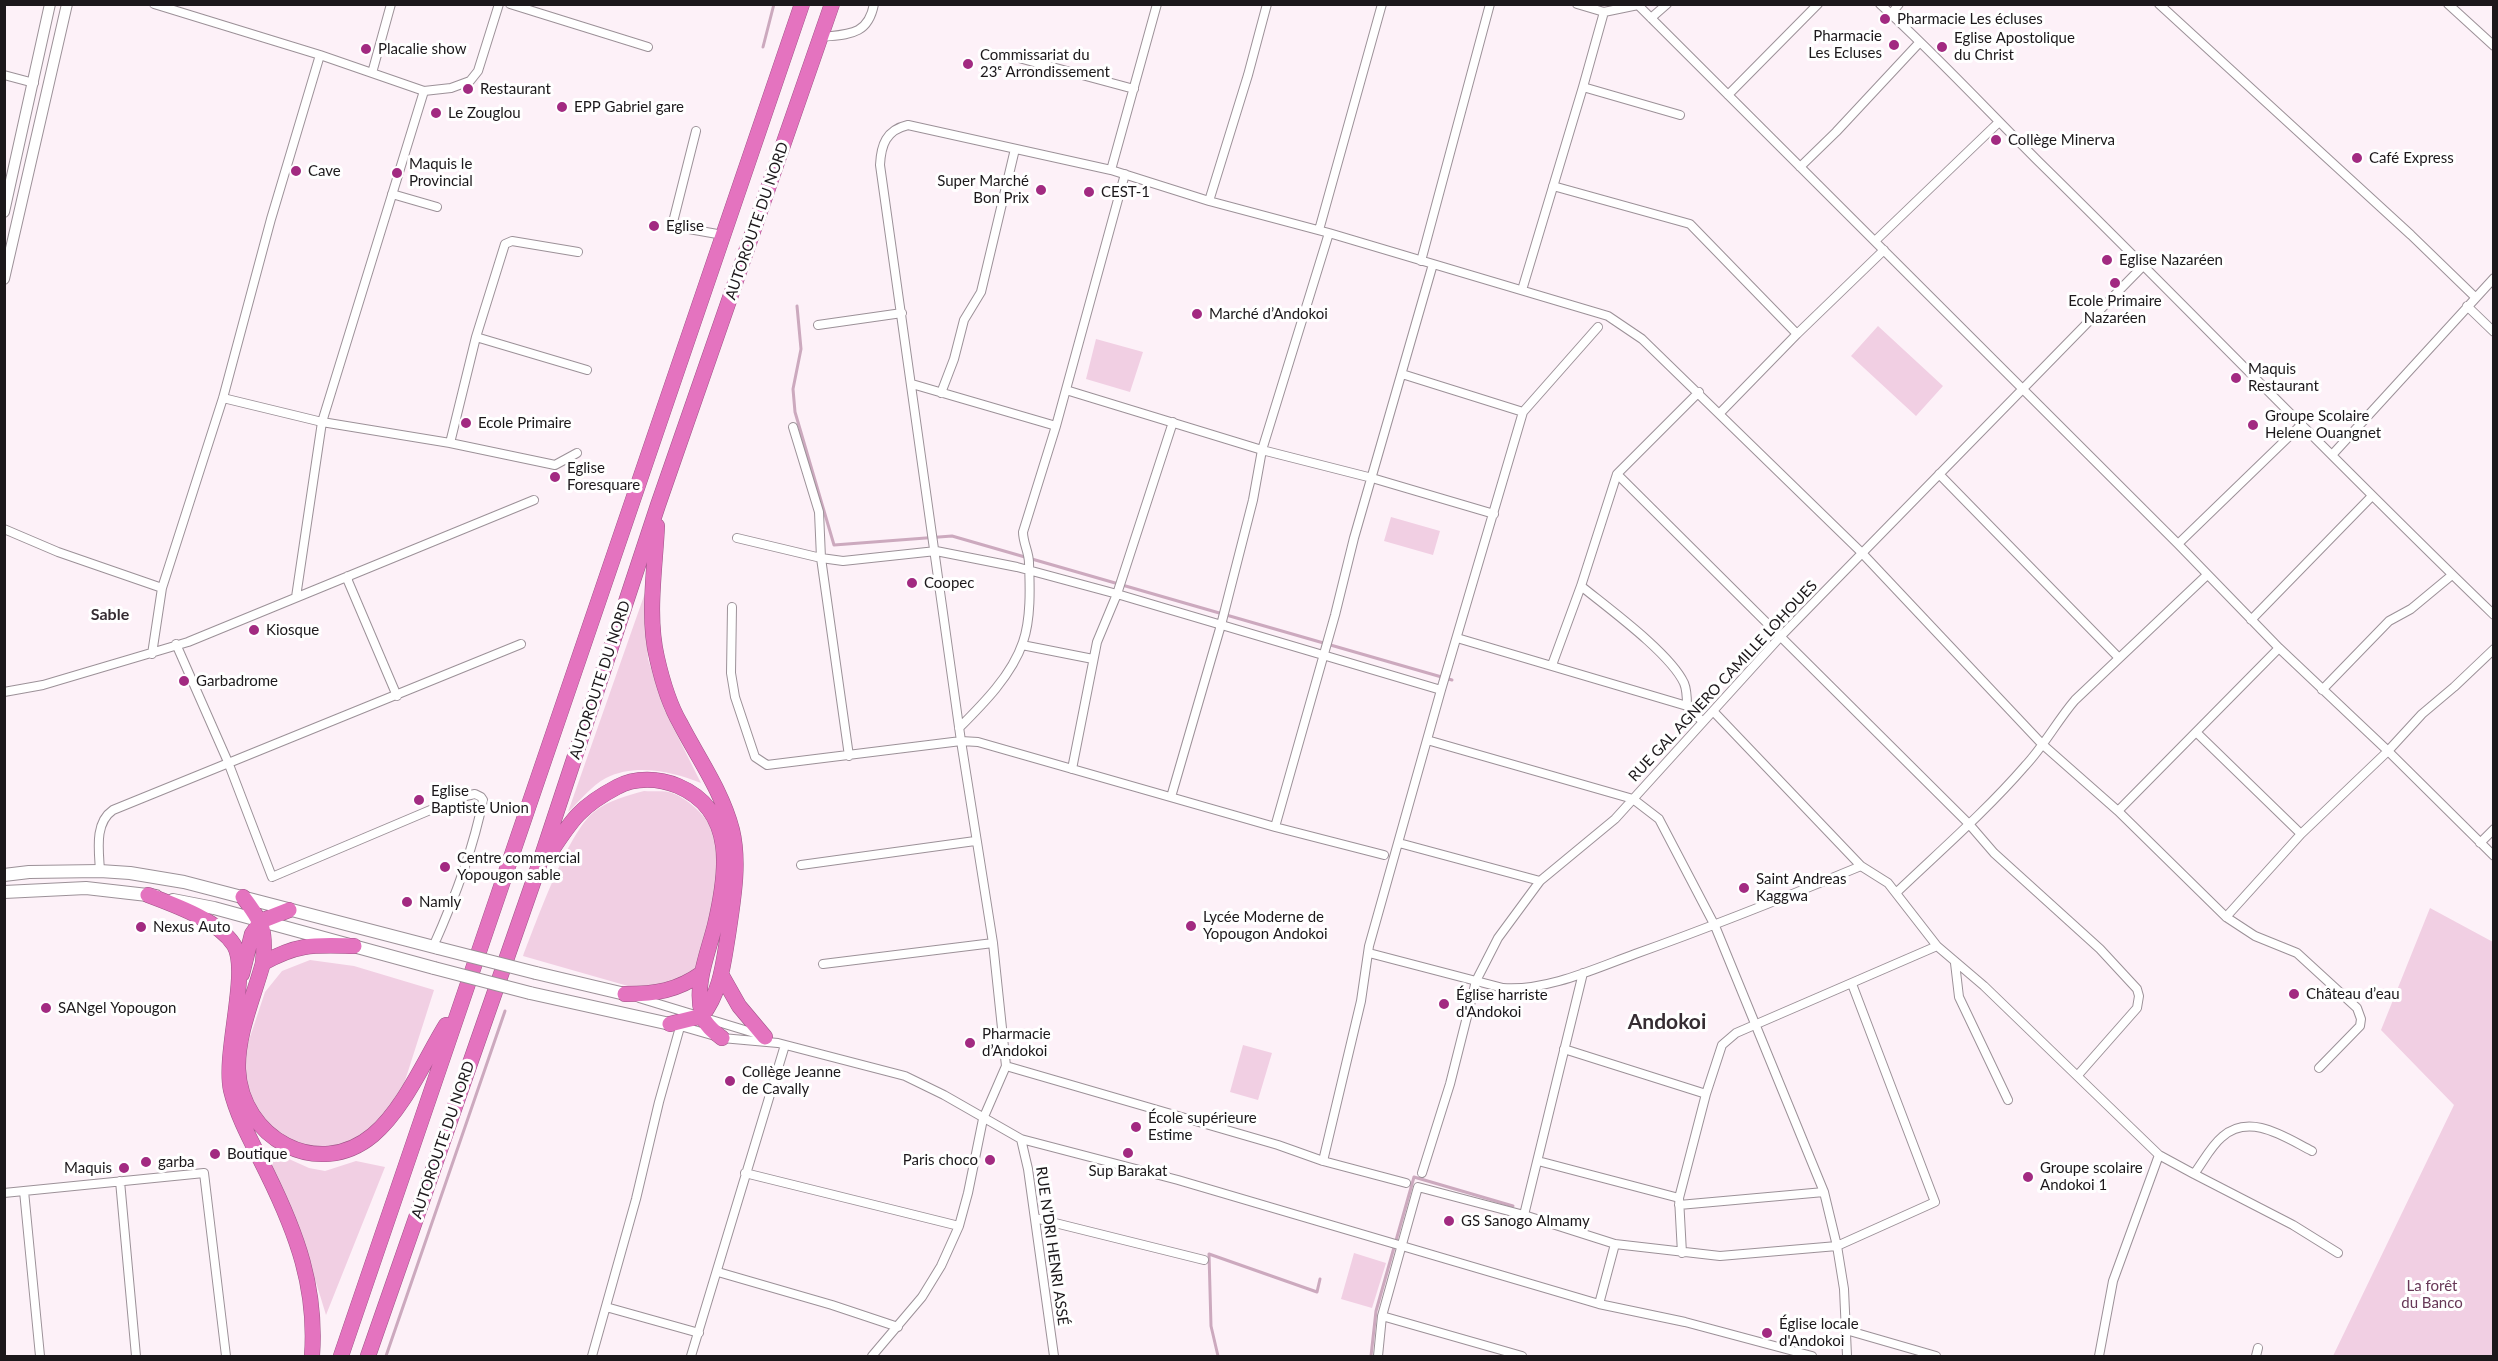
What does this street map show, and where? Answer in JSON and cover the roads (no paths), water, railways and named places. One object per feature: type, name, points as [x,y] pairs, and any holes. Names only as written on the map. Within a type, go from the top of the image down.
[{"type":"highway","name":"AUTOROUTE DU NORD","points":[[368,1356],[536,874],[658,505],[832,4]]},
{"type":"highway","name":"AUTOROUTE DU NORD","points":[[341,1356],[800,7]]},
{"type":"highway","points":[[658,505],[653,614],[657,656],[678,721],[716,789],[727,815],[735,851],[735,874],[722,976],[715,996],[702,1016],[675,1025]]},
{"type":"highway","points":[[536,874],[578,812],[594,799],[624,783],[641,780],[658,780],[689,790],[712,812],[724,845],[723,888],[702,973],[702,1016],[713,1031],[722,1038]]},
{"type":"highway","points":[[148,895],[201,918],[222,933],[234,946],[238,961],[237,997],[229,1059],[231,1091],[241,1122],[292,1227],[304,1263],[312,1294],[314,1333],[312,1356]]},
{"type":"highway","points":[[243,897],[261,921],[264,933],[263,963],[240,1053],[240,1084],[247,1104],[265,1130],[289,1147],[307,1153],[328,1155],[345,1152],[375,1134],[391,1117],[461,1002]]},
{"type":"highway","points":[[237,997],[250,942],[261,921],[290,910]]},
{"type":"highway","points":[[263,963],[290,949],[305,945],[354,946]]},
{"type":"highway","points":[[625,994],[655,994],[675,989],[702,973]]},
{"type":"highway","points":[[722,976],[739,1006],[776,1041]]},
{"type":"main road","points":[[4,875],[29,872],[100,871],[130,873],[184,882],[536,974],[625,994]]},
{"type":"main road","points":[[4,891],[86,888],[148,895],[261,921],[530,993],[675,1025]]},
{"type":"street","points":[[4,212],[50,4]]},
{"type":"street","points":[[4,279],[67,4]]},
{"type":"street","points":[[154,4],[320,55],[424,91],[444,90],[470,81],[478,70],[499,4]]},
{"type":"street","points":[[372,73],[391,4]]},
{"type":"street","points":[[510,4],[648,47]]},
{"type":"street","points":[[821,37],[855,33],[872,16],[874,4]]},
{"type":"street","points":[[1111,170],[1157,4]]},
{"type":"street","points":[[1209,201],[1248,75],[1267,4]]},
{"type":"street","points":[[1319,230],[1382,4]]},
{"type":"street","points":[[1421,261],[1490,4]]},
{"type":"street","points":[[1577,4],[1604,12],[1637,5],[1651,18],[2178,544],[2278,648],[2388,751],[2493,856]]},
{"type":"street","points":[[1651,18],[1667,4]]},
{"type":"street","points":[[1728,95],[1818,4]]},
{"type":"street","points":[[1880,4],[2144,265],[2332,454],[2371,497],[2493,615]]},
{"type":"street","points":[[1891,14],[1899,4]]},
{"type":"street","points":[[2160,4],[2411,235],[2475,297]]},
{"type":"street","points":[[2448,4],[2493,46]]},
{"type":"street","points":[[1522,290],[1604,12]]},
{"type":"street","points":[[1800,166],[1836,132],[1919,43]]},
{"type":"street","points":[[152,654],[162,588],[222,398],[271,219],[320,55]]},
{"type":"street","points":[[1015,57],[1134,90]]},
{"type":"street","points":[[4,75],[34,83]]},
{"type":"street","points":[[1583,87],[1680,115]]},
{"type":"street","points":[[296,597],[322,422],[424,91]]},
{"type":"street","points":[[1875,241],[1999,122]]},
{"type":"street","points":[[872,1356],[922,1297],[941,1266],[959,1227],[969,1193],[983,1119],[1006,1066],[993,943],[975,841],[880,165],[884,141],[901,127],[914,126],[1111,170],[1209,201],[1319,230],[1608,316],[1642,339],[1699,392],[1861,552],[2042,744],[2118,811],[2226,917],[2255,936],[2297,952],[2357,1008],[2361,1019],[2360,1026],[2319,1068]]},
{"type":"street","points":[[696,131],[672,226],[723,235]]},
{"type":"street","points":[[941,393],[954,359],[964,320],[981,292],[1016,149]]},
{"type":"street","points":[[959,728],[1005,676],[1022,645],[1027,623],[1029,571],[1023,532],[1056,426],[1125,174]]},
{"type":"street","points":[[1553,186],[1690,224],[1797,334]]},
{"type":"street","points":[[392,194],[437,207]]},
{"type":"street","points":[[1171,797],[1221,626],[1253,500],[1262,450],[1329,233]]},
{"type":"street","points":[[450,443],[476,337],[505,244],[508,242],[578,252]]},
{"type":"street","points":[[1720,413],[1884,250]]},
{"type":"street","points":[[1275,826],[1433,264]]},
{"type":"street","name":"RUE GAL AGNERO CAMILLE LOHOUES","points":[[1422,1173],[1450,1084],[1476,981],[1498,939],[1540,881],[1600,833],[1861,552],[2144,265]]},
{"type":"street","points":[[2332,454],[2493,278]]},
{"type":"street","points":[[2467,306],[2493,332]]},
{"type":"street","points":[[818,325],[902,313]]},
{"type":"street","points":[[1323,1161],[1348,1060],[1370,953],[1369,946],[1523,412],[1598,327]]},
{"type":"street","points":[[476,337],[587,370]]},
{"type":"street","points":[[1402,374],[1523,412]]},
{"type":"street","points":[[912,384],[1056,426]]},
{"type":"street","points":[[1066,390],[1262,450],[1371,478],[1494,514]]},
{"type":"street","points":[[1552,665],[1581,586],[1617,474],[1699,392]]},
{"type":"street","points":[[222,398],[322,422],[450,443],[555,465],[577,453]]},
{"type":"street","points":[[1072,769],[1097,642],[1117,594],[1173,422]]},
{"type":"street","points":[[2178,544],[2302,424]]},
{"type":"street","points":[[793,427],[819,512],[821,558],[849,756]]},
{"type":"street","points":[[1617,474],[1994,852],[2100,949],[2137,989],[2139,996],[2136,1008],[2078,1075]]},
{"type":"street","points":[[1939,474],[2119,658]]},
{"type":"street","points":[[2251,620],[2371,497]]},
{"type":"street","points":[[4,692],[43,685],[188,642],[534,500]]},
{"type":"street","points":[[4,529],[58,552],[162,588]]},
{"type":"street","points":[[736,538],[843,561],[936,551],[1029,571],[1117,594],[1441,690]]},
{"type":"street","points":[[1897,892],[2008,785],[2075,700],[2207,575]]},
{"type":"street","points":[[2322,690],[2389,621],[2411,609],[2452,575]]},
{"type":"street","points":[[348,576],[383,667],[397,696]]},
{"type":"street","points":[[1581,586],[1632,627],[1678,674],[1684,685],[1688,706]]},
{"type":"street","points":[[732,607],[731,656],[734,690],[755,757],[767,765],[961,741],[996,747],[1384,855]]},
{"type":"street","points":[[1457,638],[1688,706],[1703,722]]},
{"type":"street","points":[[176,644],[228,762],[273,877],[461,797],[475,794],[481,797],[483,800],[477,825],[453,904],[436,947]]},
{"type":"street","points":[[100,871],[101,825],[106,815],[228,762],[397,696],[521,644]]},
{"type":"street","points":[[1022,645],[1093,659]]},
{"type":"street","points":[[2118,811],[2278,648]]},
{"type":"street","points":[[2226,917],[2301,834],[2388,751],[2422,714],[2493,649]]},
{"type":"street","points":[[1713,711],[1862,866],[1888,882],[1937,946],[1984,986],[2159,1155],[2176,1166],[2293,1225],[2338,1252]]},
{"type":"street","points":[[2196,732],[2301,834]]},
{"type":"street","points":[[1427,740],[1633,799],[1659,819],[1715,926],[1824,1192],[1844,1288],[1847,1356]]},
{"type":"street","points":[[2480,843],[2493,829]]},
{"type":"street","points":[[801,865],[975,841]]},
{"type":"street","points":[[1399,843],[1540,881]]},
{"type":"street","points":[[1370,953],[1476,981],[1521,989],[1583,973],[1715,926],[1862,866]]},
{"type":"street","points":[[823,964],[993,943]]},
{"type":"street","points":[[1682,1253],[1679,1201],[1706,1094],[1722,1045],[1737,1033],[1937,946]]},
{"type":"street","points":[[1955,963],[1959,998],[2008,1100]]},
{"type":"street","points":[[1524,1215],[1583,973]]},
{"type":"street","points":[[1378,1356],[1382,1316],[1418,1187],[1524,1215],[1615,1244],[1720,1256],[1837,1246],[1935,1202],[1852,984]]},
{"type":"street","points":[[625,994],[702,1016],[776,1041],[905,1076],[944,1095],[1021,1139],[1178,1180],[1599,1304],[1685,1322],[1812,1356]]},
{"type":"street","points":[[592,1356],[636,1199],[675,1025],[722,1038],[776,1041]]},
{"type":"street","points":[[691,1356],[718,1272],[745,1173],[776,1041]]},
{"type":"street","points":[[1564,1049],[1706,1094]]},
{"type":"street","points":[[1006,1066],[1278,1145],[1323,1161],[1406,1183]]},
{"type":"street","points":[[2194,1174],[2222,1136],[2234,1130],[2253,1126],[2266,1129],[2313,1151]]},
{"type":"street","name":"RUE N’DRI HENRI ASSÉ","points":[[1021,1139],[1028,1169],[1054,1356]]},
{"type":"street","points":[[2099,1356],[2113,1281],[2159,1155]]},
{"type":"street","points":[[1538,1161],[1679,1201],[1824,1192]]},
{"type":"street","points":[[4,1193],[202,1173],[205,1175],[226,1356]]},
{"type":"street","points":[[745,1173],[959,1227]]},
{"type":"street","points":[[120,1181],[136,1356]]},
{"type":"street","points":[[24,1191],[40,1356]]},
{"type":"street","points":[[1035,1218],[1204,1260]]},
{"type":"street","points":[[1599,1304],[1615,1244]]},
{"type":"street","points":[[718,1272],[898,1327]]},
{"type":"street","points":[[606,1306],[699,1333]]},
{"type":"street","points":[[1382,1316],[1510,1355],[1522,1356]]},
{"type":"street","points":[[1845,1330],[1935,1356]]},
{"type":"waterway","points":[[763,47],[774,4]]},
{"type":"waterway","points":[[797,306],[801,349],[793,389],[795,412],[834,545],[952,536],[1452,680]]},
{"type":"waterway","points":[[386,1356],[505,1011]]},
{"type":"waterway","points":[[1371,1356],[1376,1311],[1414,1177],[1513,1206]]},
{"type":"waterway","points":[[1218,1356],[1211,1326],[1209,1254],[1317,1292],[1320,1279]]},
{"type":"place","name":"Pharmacie Les écluses","points":[[1885,19]]},
{"type":"place","name":"Pharmacie Les Ecluses","points":[[1894,45]]},
{"type":"place","name":"Eglise Apostolique du Christ","points":[[1942,47]]},
{"type":"place","name":"Placalie show","points":[[366,49]]},
{"type":"place","name":"Commissariat du 23ᵉ Arrondissement","points":[[968,64]]},
{"type":"place","name":"Restaurant","points":[[468,89]]},
{"type":"place","name":"EPP Gabriel gare","points":[[562,107]]},
{"type":"place","name":"Le Zouglou","points":[[436,113]]},
{"type":"place","name":"Collège Minerva","points":[[1996,140]]},
{"type":"place","name":"Café Express","points":[[2357,158]]},
{"type":"place","name":"Cave","points":[[296,171]]},
{"type":"place","name":"Maquis le Provincial","points":[[397,173]]},
{"type":"place","name":"Super Marché Bon Prix","points":[[1041,190]]},
{"type":"place","name":"CEST-1","points":[[1089,192]]},
{"type":"place","name":"Eglise","points":[[654,226]]},
{"type":"place","name":"Eglise Nazaréen","points":[[2107,260]]},
{"type":"place","name":"Ecole Primaire Nazaréen","points":[[2115,283]]},
{"type":"place","name":"Marché d’Andokoi","points":[[1197,314]]},
{"type":"place","name":"Maquis Restaurant","points":[[2236,378]]},
{"type":"place","name":"Ecole Primaire","points":[[466,423]]},
{"type":"place","name":"Groupe Scolaire Helene Ouangnet","points":[[2253,425]]},
{"type":"place","name":"Eglise Foresquare","points":[[555,477]]},
{"type":"place","name":"Coopec","points":[[912,583]]},
{"type":"place","name":"Kiosque","points":[[254,630]]},
{"type":"place","name":"Garbadrome","points":[[184,681]]},
{"type":"place","name":"Eglise Baptiste Union","points":[[419,800]]},
{"type":"place","name":"Centre commercial Yopougon sable","points":[[445,867]]},
{"type":"place","name":"Saint Andreas Kaggwa","points":[[1744,888]]},
{"type":"place","name":"Namly","points":[[407,902]]},
{"type":"place","name":"Lycée Moderne de Yopougon Andokoi","points":[[1191,926]]},
{"type":"place","name":"Nexus Auto","points":[[141,927]]},
{"type":"place","name":"Château d’eau","points":[[2294,994]]},
{"type":"place","name":"Église harriste d'Andokoi","points":[[1444,1004]]},
{"type":"place","name":"SANgel Yopougon","points":[[46,1008]]},
{"type":"place","name":"Pharmacie d’Andokoi","points":[[970,1043]]},
{"type":"place","name":"Collège Jeanne de Cavally","points":[[730,1081]]},
{"type":"place","name":"École supérieure Estime","points":[[1136,1127]]},
{"type":"place","name":"Sup Barakat","points":[[1128,1153]]},
{"type":"place","name":"Boutique","points":[[215,1154]]},
{"type":"place","name":"Paris choco","points":[[990,1160]]},
{"type":"place","name":"garba","points":[[146,1162]]},
{"type":"place","name":"Maquis","points":[[124,1168]]},
{"type":"place","name":"Groupe scolaire Andokoi 1","points":[[2028,1177]]},
{"type":"place","name":"GS Sanogo Almamy","points":[[1449,1221]]},
{"type":"place","name":"Église locale d'Andokoi","points":[[1767,1333]]},
{"type":"district","name":"Sable","points":[[110,615]]},
{"type":"district","name":"Andokoi","points":[[1667,1022]]},
{"type":"park label","name":"La forêt du Banco","points":[[2432,1294]]}]
